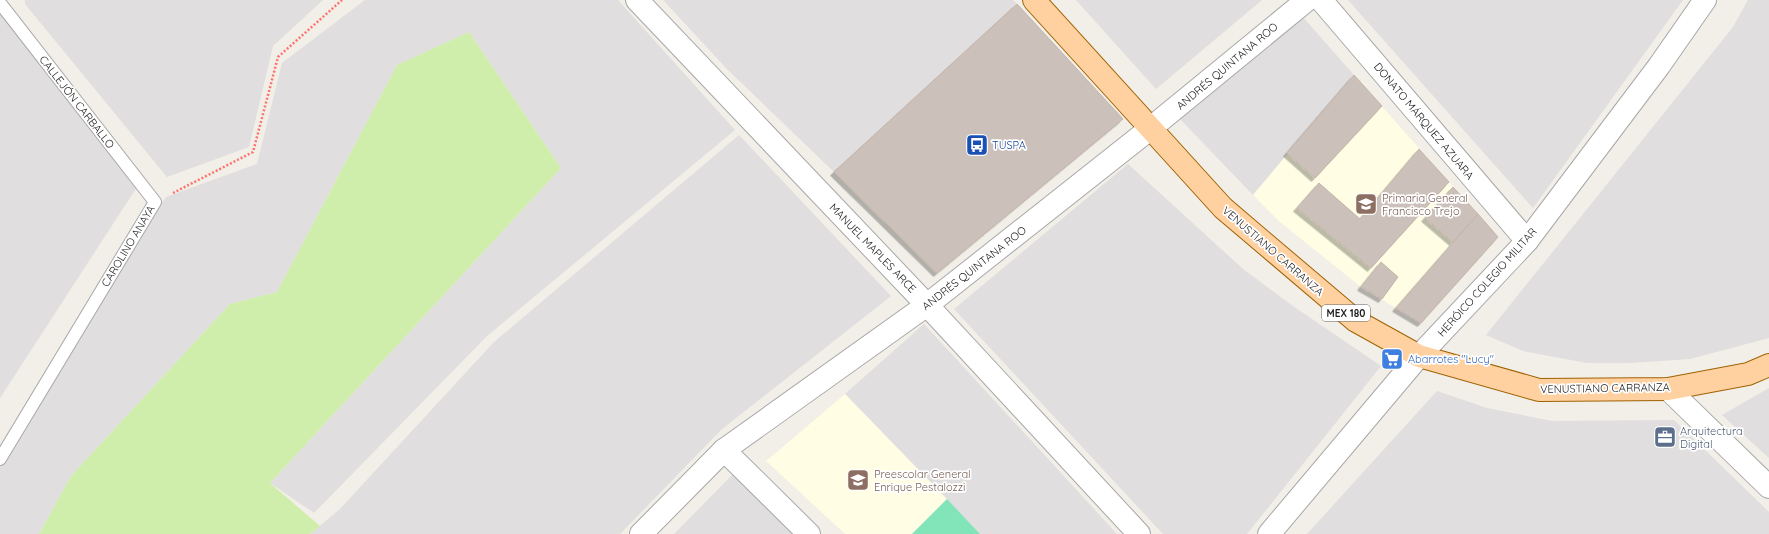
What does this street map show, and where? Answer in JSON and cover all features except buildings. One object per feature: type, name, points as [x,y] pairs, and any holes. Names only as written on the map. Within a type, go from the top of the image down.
[{"type":"main road","name":"VENUSTIANO CARRANZA","points":[[1034,0],[1152,128],[1223,208],[1356,321],[1419,356],[1539,390],[1668,388],[1748,374],[1769,365]]},
{"type":"street","name":"MANUEL MAPLES ARCE","points":[[637,0],[927,305],[1138,534]]},
{"type":"street","name":"ANDRÉS QUINTANA ROO","points":[[641,534],[724,450],[927,305],[1152,128],[1307,0]]},
{"type":"street","name":"DONATO MÁRQUEZ AZUARA","points":[[1322,0],[1527,241]]},
{"type":"street","name":"HERÓICO COLEGIO MILITAR","points":[[1269,534],[1419,356],[1527,241],[1659,66],[1705,0]]},
{"type":"street","points":[[1668,388],[1769,487]]},
{"type":"street","points":[[724,450],[809,534]]},
{"type":"lane","name":"CALLEJÓN CARBALLO","points":[[0,3],[154,202]]},
{"type":"lane","name":"CAROLINO ANAYA","points":[[0,459],[154,202]]},
{"type":"path","name":"CAROLINO ANAYA","points":[[154,202],[253,152],[278,57],[342,0]]},
{"type":"shaded area","points":[[25,0],[323,0],[273,46],[249,147],[167,177],[25,4]]},
{"type":"shaded area","points":[[365,0],[618,0],[735,130],[487,336],[314,513],[270,483],[561,168],[469,32],[397,65],[277,292],[230,304],[71,476],[39,534],[0,534],[0,451],[166,197],[257,164],[282,63]]},
{"type":"shaded area","points":[[663,0],[1013,0],[1017,4],[834,172],[727,69]]},
{"type":"shaded area","points":[[1076,0],[1262,0],[1156,89]]},
{"type":"shaded area","points":[[1348,0],[1683,0],[1533,208]]},
{"type":"shaded area","points":[[1748,0],[1769,0],[1769,338],[1690,359],[1631,363],[1587,363],[1523,351],[1486,335],[1733,27]]},
{"type":"shaded area","points":[[0,11],[137,187],[0,398]]},
{"type":"shaded area","points":[[1302,16],[1354,75],[1253,195],[1180,119]]},
{"type":"shaded area","name":"Primaria General Francisco Trejo","points":[[1354,75],[1498,237],[1421,323],[1361,287],[1280,222],[1253,195]]},
{"type":"shaded area","points":[[739,135],[891,296],[721,430],[620,534],[310,534],[340,509],[494,342]]},
{"type":"shaded area","points":[[1128,164],[1243,269],[1290,304],[1381,366],[1247,534],[1163,534],[954,309]]},
{"type":"shaded area","points":[[924,324],[1117,534],[980,534],[845,394]]},
{"type":"shaded area","points":[[1769,388],[1769,458],[1722,415]]},
{"type":"shaded area","points":[[1437,391],[1487,408],[1552,421],[1674,420],[1769,512],[1769,534],[1307,534]]},
{"type":"shaded area","name":"Preescolar General Enrique Pestalozzi","points":[[845,394],[947,499],[912,534],[845,534],[766,461]]},
{"type":"shaded area","points":[[736,471],[804,534],[674,534]]},
{"type":"green space","points":[[469,32],[561,168],[270,483],[320,526],[310,534],[39,534],[71,476],[230,304],[277,292],[397,65]]},
{"type":"green space","points":[[947,499],[980,534],[912,534]]},
{"type":"place","name":"TUSPA","points":[[977,145]]},
{"type":"place","name":"Primaria General Francisco Trejo","points":[[1366,204]]},
{"type":"place","name":"Abarrotes \"Lucy\"","points":[[1392,359]]},
{"type":"place","name":"Arquitectura Digital","points":[[1665,437]]},
{"type":"place","name":"Preescolar General Enrique Pestalozzi","points":[[858,480]]}]
